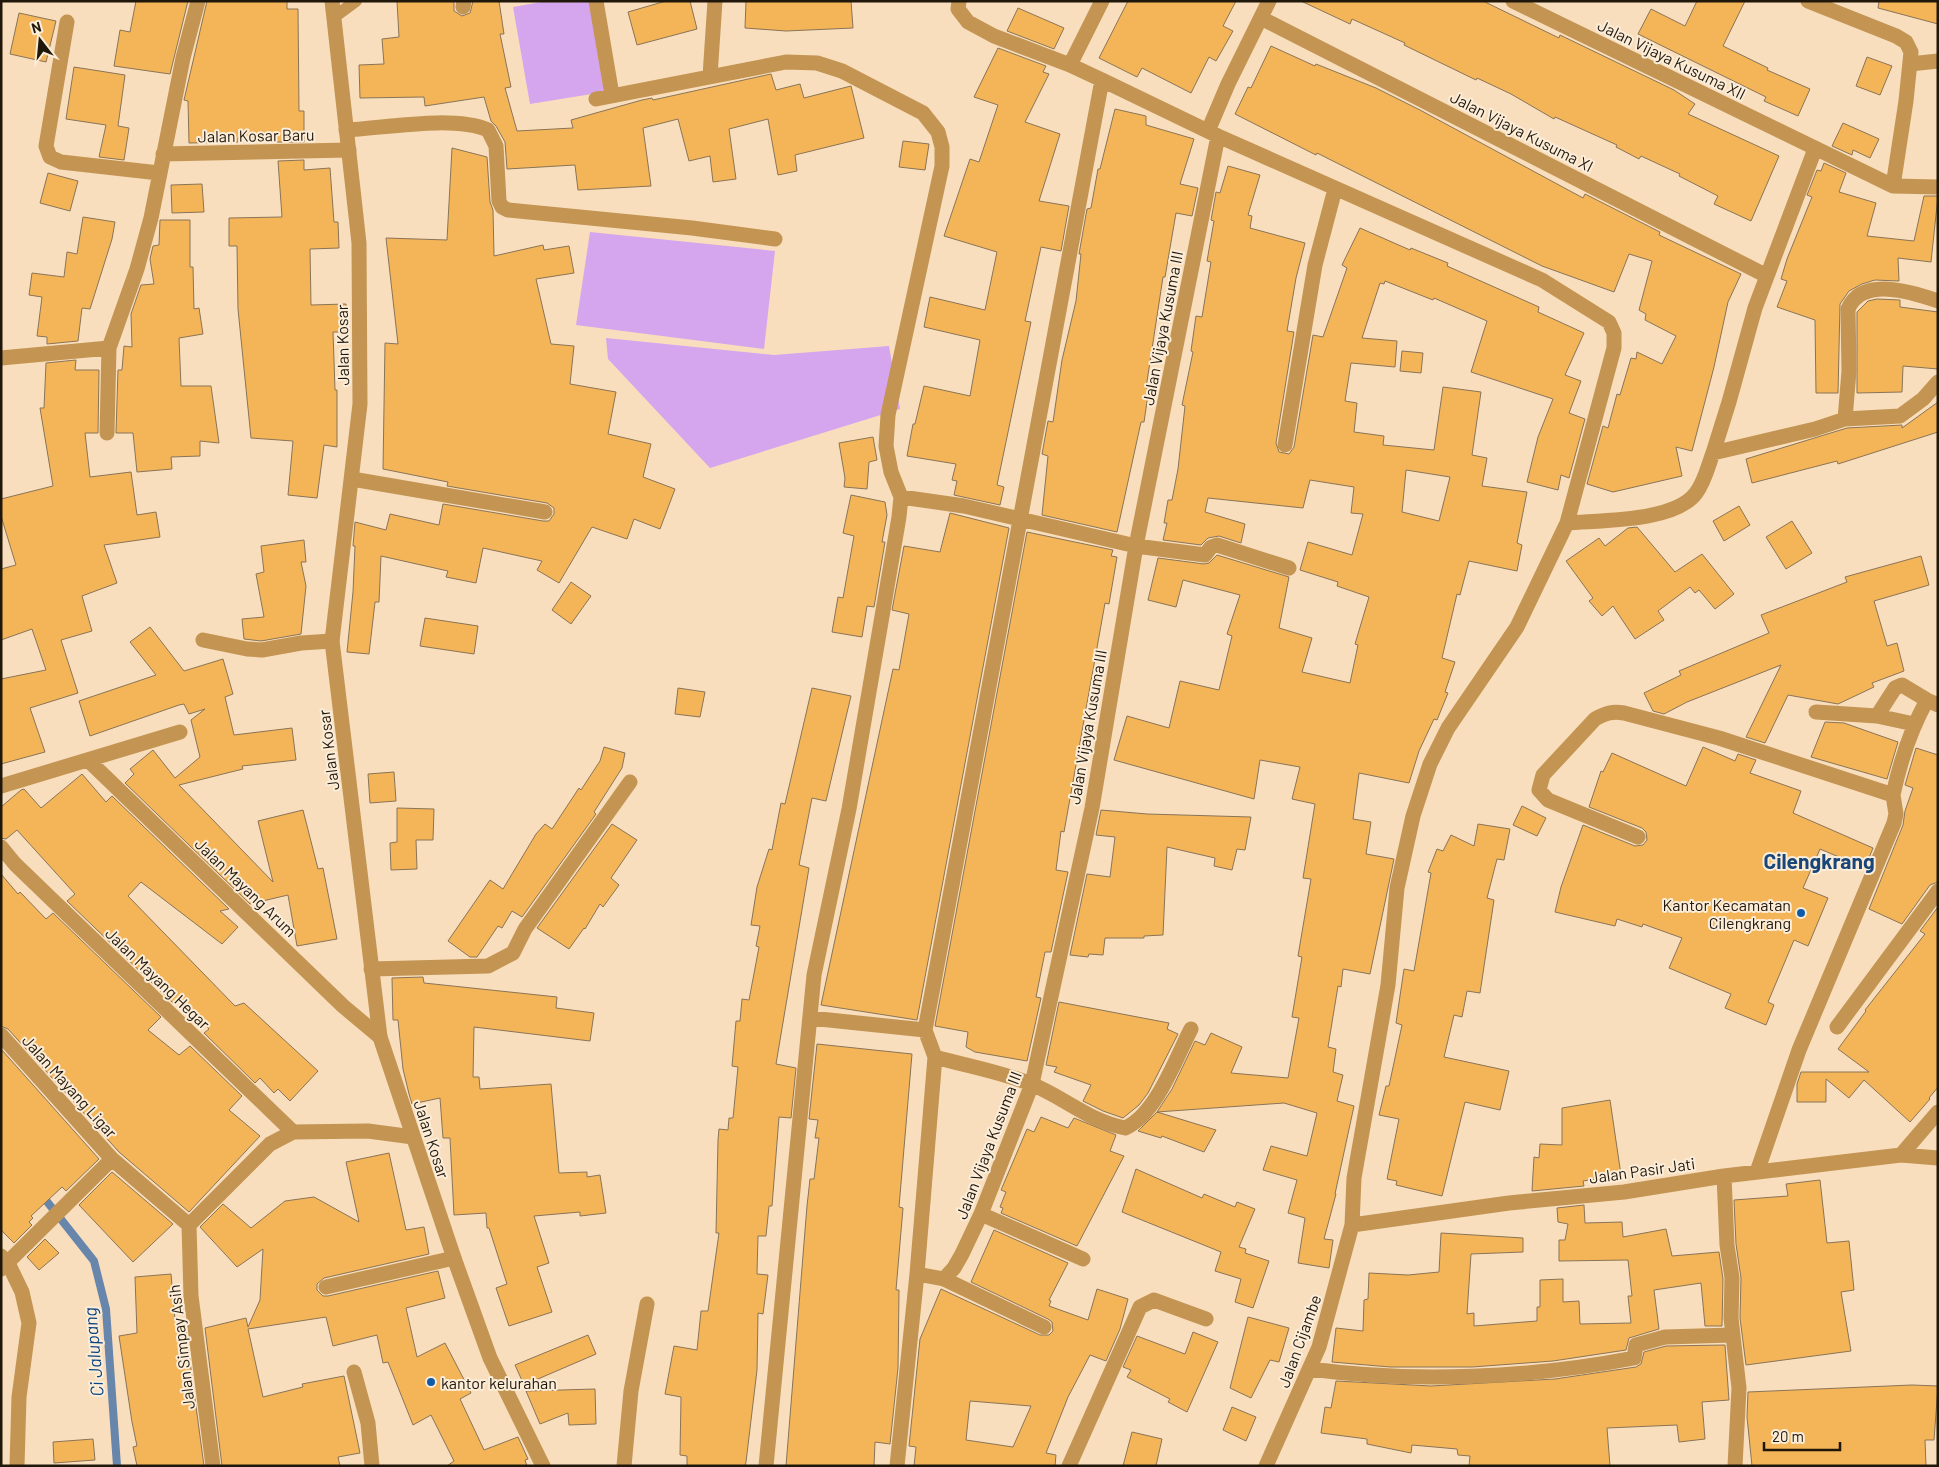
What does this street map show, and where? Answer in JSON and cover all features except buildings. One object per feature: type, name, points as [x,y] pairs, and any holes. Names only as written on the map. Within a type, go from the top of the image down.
[{"type":"street","points":[[107,434],[109,348],[137,269],[151,218],[183,58],[198,1]]},
{"type":"street","name":"Jalan Kosar","points":[[332,1],[359,243],[360,375],[360,404],[332,641],[380,1037],[454,1258],[490,1358],[543,1466]]},
{"type":"street","points":[[596,1],[612,95]]},
{"type":"street","points":[[710,76],[715,1]]},
{"type":"street","name":"Jalan Cijambe","points":[[958,1],[958,9],[968,22],[994,36],[1070,65],[1335,189],[1542,280],[1609,322],[1614,333],[1614,348],[1567,523],[1517,627],[1448,728],[1430,764],[1413,816],[1397,888],[1388,985],[1354,1178],[1352,1225],[1329,1315],[1310,1369],[1266,1466]]},
{"type":"street","points":[[1070,65],[1102,1]]},
{"type":"street","name":"Jalan Vijaya Kusuma III","points":[[944,1278],[954,1268],[981,1214],[1032,1084],[1092,808],[1136,546],[1213,133],[1228,84],[1269,1]]},
{"type":"street","name":"Jalan Vijaya Kusuma XII","points":[[1513,1],[1892,186]]},
{"type":"street","points":[[1819,3],[1906,42],[1910,52],[1910,64],[1900,147],[1892,186],[1938,187]]},
{"type":"street","name":"Jalan Vijaya Kusuma XI","points":[[1261,18],[1768,276]]},
{"type":"street","points":[[67,22],[46,146],[50,157],[61,162],[159,173]]},
{"type":"street","points":[[1910,64],[1938,61]]},
{"type":"street","points":[[596,99],[786,62],[817,63],[842,71],[923,114],[938,132],[942,147],[942,166],[888,415],[886,446],[891,472],[900,497],[899,517],[849,810],[814,975],[766,1466]]},
{"type":"street","points":[[897,1466],[917,1274],[935,1057],[925,1030],[1022,518],[1102,80]]},
{"type":"street","points":[[346,130],[436,124],[466,125],[488,130],[496,146],[499,201],[502,207],[508,210],[692,228],[775,239]]},
{"type":"street","points":[[1567,523],[1655,514],[1687,503],[1701,484],[1729,402],[1755,308],[1815,149]]},
{"type":"street","name":"Jalan Kosar Baru","points":[[163,154],[349,150]]},
{"type":"street","points":[[1285,445],[1315,264],[1335,189]]},
{"type":"street","points":[[1844,419],[1850,370],[1848,309],[1852,300],[1862,293],[1886,288],[1938,301]]},
{"type":"street","points":[[1,358],[109,348]]},
{"type":"street","points":[[1713,453],[1844,419],[1900,416],[1923,399],[1938,382]]},
{"type":"street","points":[[352,479],[545,512]]},
{"type":"street","points":[[900,497],[964,506],[1136,546],[1200,556],[1217,545],[1290,568]]},
{"type":"street","points":[[203,640],[247,649],[262,650],[301,643],[332,641]]},
{"type":"street","points":[[1757,1172],[1799,1050],[1894,823],[1896,814],[1893,795],[1914,724],[1932,702],[1902,685],[1895,688],[1877,716]]},
{"type":"street","points":[[1638,837],[1548,800],[1539,790],[1544,775],[1595,719],[1613,711],[1719,738],[1893,795]]},
{"type":"street","points":[[1816,712],[1877,716],[1914,724]]},
{"type":"street","points":[[1,786],[180,732]]},
{"type":"street","name":"Jalan Mayang Arum","points":[[89,760],[344,1006],[380,1037]]},
{"type":"street","points":[[372,969],[488,966],[513,952],[525,929],[630,782]]},
{"type":"street","name":"Jalan Mayang Hegar","points":[[1,847],[15,864],[293,1132]]},
{"type":"street","points":[[1837,1027],[1938,891]]},
{"type":"street","points":[[810,1018],[925,1030]]},
{"type":"street","points":[[935,1057],[1032,1084],[1074,1108],[1112,1125],[1125,1128],[1140,1119],[1155,1101],[1191,1029]]},
{"type":"street","name":"Jalan Mayang Ligar","points":[[1,1035],[112,1159],[189,1225]]},
{"type":"street","points":[[1901,1155],[1938,1112]]},
{"type":"street","points":[[189,1225],[270,1144],[293,1132],[368,1132],[413,1138]]},
{"type":"street","name":"Jalan Pasir Jati","points":[[1352,1225],[1509,1203],[1624,1192],[1724,1176],[1901,1155],[1938,1158]]},
{"type":"street","points":[[17,1466],[19,1397],[29,1323],[22,1292],[3,1263],[51,1220],[112,1159]]},
{"type":"street","points":[[1724,1176],[1727,1245],[1732,1278],[1733,1335],[1739,1388],[1735,1466]]},
{"type":"street","points":[[981,1214],[1083,1259]]},
{"type":"street","name":"Jalan Simpay Asih","points":[[189,1225],[191,1296],[213,1466]]},
{"type":"street","points":[[326,1286],[454,1258]]},
{"type":"street","points":[[917,1274],[944,1278],[1044,1327]]},
{"type":"street","points":[[1068,1466],[1140,1307],[1154,1300],[1206,1319]]},
{"type":"street","points":[[624,1466],[631,1391],[647,1304]]},
{"type":"street","points":[[1310,1369],[1401,1376],[1522,1374],[1567,1370],[1634,1358],[1636,1345],[1665,1337],[1733,1335]]},
{"type":"street","points":[[354,1372],[368,1423],[372,1466]]},
{"type":"lane","points":[[333,18],[356,1]]},
{"type":"shaded area","points":[[547,1],[589,1],[604,92],[530,104],[513,7]]},
{"type":"shaded area","points":[[590,232],[775,251],[764,349],[576,325]]},
{"type":"shaded area","points":[[606,338],[774,355],[889,346],[900,409],[710,468],[608,359]]},
{"type":"waterway","name":"Ci Jalupang","points":[[41,1194],[94,1261],[106,1309],[117,1466]]},
{"type":"place","name":"Kantor Kecamatan Cilengkrang","points":[[1801,913]]},
{"type":"place","name":"kantor kelurahan","points":[[431,1382]]},
{"type":"district","name":"Cilengkrang","points":[[1819,860]]}]
